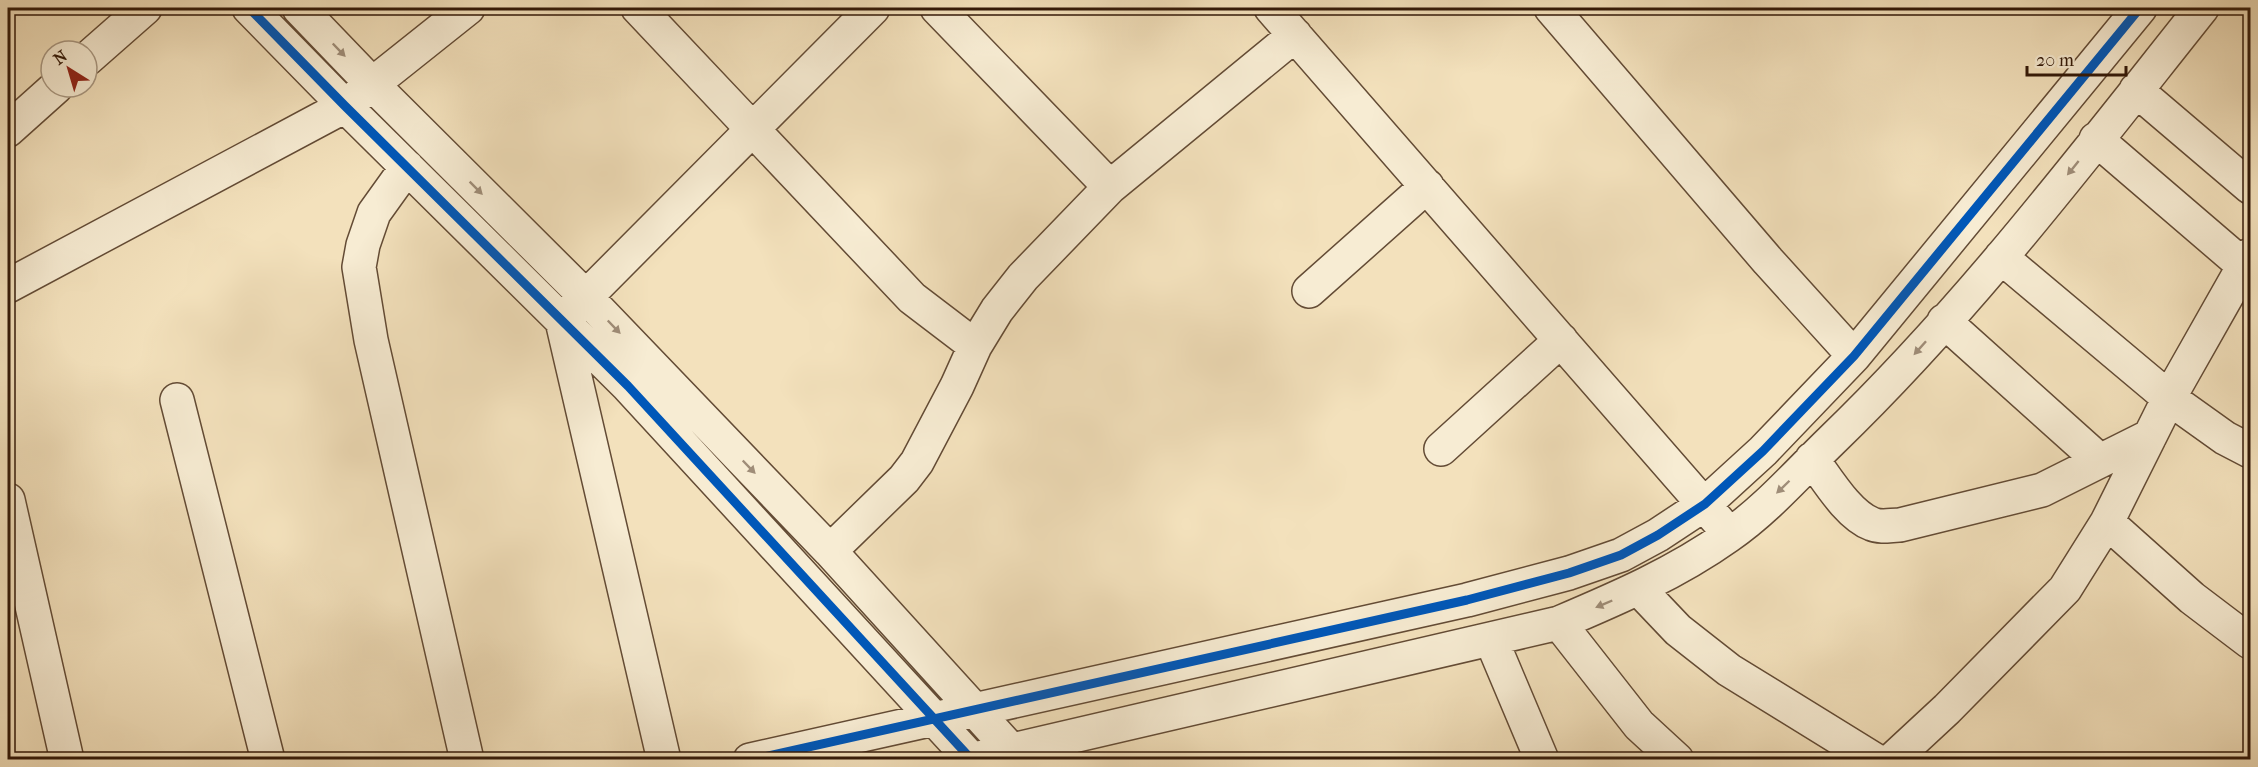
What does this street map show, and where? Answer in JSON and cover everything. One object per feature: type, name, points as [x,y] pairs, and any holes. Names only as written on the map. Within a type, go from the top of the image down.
[{"type":"street","points":[[99,48],[145,8]]},
{"type":"street","points":[[249,8],[628,386],[971,759],[1016,754],[1559,623],[1639,589],[1730,535],[1778,493],[1879,394],[2001,257],[2202,8]]},
{"type":"street","points":[[299,8],[586,297],[830,551],[1016,754]]},
{"type":"street","points":[[8,285],[345,106],[468,8]]},
{"type":"street","points":[[638,8],[912,298],[975,346]]},
{"type":"street","points":[[562,321],[873,8]]},
{"type":"street","points":[[937,8],[1110,187]]},
{"type":"street","points":[[1271,8],[1730,535]]},
{"type":"street","points":[[1551,8],[1768,261],[1854,356]]},
{"type":"street","points":[[750,759],[1467,600],[1569,573],[1621,555],[1658,535],[1705,504],[1763,450],[1854,356],[2140,8]]},
{"type":"street","points":[[830,551],[904,479],[917,462],[975,346],[997,310],[1023,277],[1110,187],[1295,35]]},
{"type":"street","points":[[2136,90],[2250,187]]},
{"type":"street","points":[[8,130],[43,99]]},
{"type":"street","points":[[1892,759],[1947,710],[2065,589],[2107,522],[2169,398],[2247,260],[2096,139]]},
{"type":"street","points":[[407,167],[374,213],[363,245],[359,267],[371,340],[466,759]]},
{"type":"street","points":[[1309,291],[1427,186]]},
{"type":"street","points":[[2001,257],[2169,398],[2225,438],[2250,451]]},
{"type":"street","points":[[562,321],[664,759]]},
{"type":"street","points":[[1944,321],[2100,461]]},
{"type":"street","points":[[1441,449],[1562,340]]},
{"type":"street","points":[[177,400],[268,759]]},
{"type":"street","points":[[1812,459],[1850,509],[1860,518],[1880,526],[1911,522],[2042,490],[2150,436]]},
{"type":"street","points":[[8,500],[66,759]]},
{"type":"street","points":[[2107,522],[2192,598],[2250,642]]},
{"type":"street","points":[[1639,589],[1678,630],[1729,670],[1875,759]]},
{"type":"street","points":[[1559,623],[1639,725],[1677,759]]},
{"type":"street","points":[[1491,639],[1542,759]]},
{"type":"cycle path","points":[[249,8],[628,386],[972,760]]},
{"type":"cycle path","points":[[750,760],[1467,600],[1569,573],[1621,555],[1658,535],[1705,504],[1763,451],[1854,356],[2140,8]]}]
